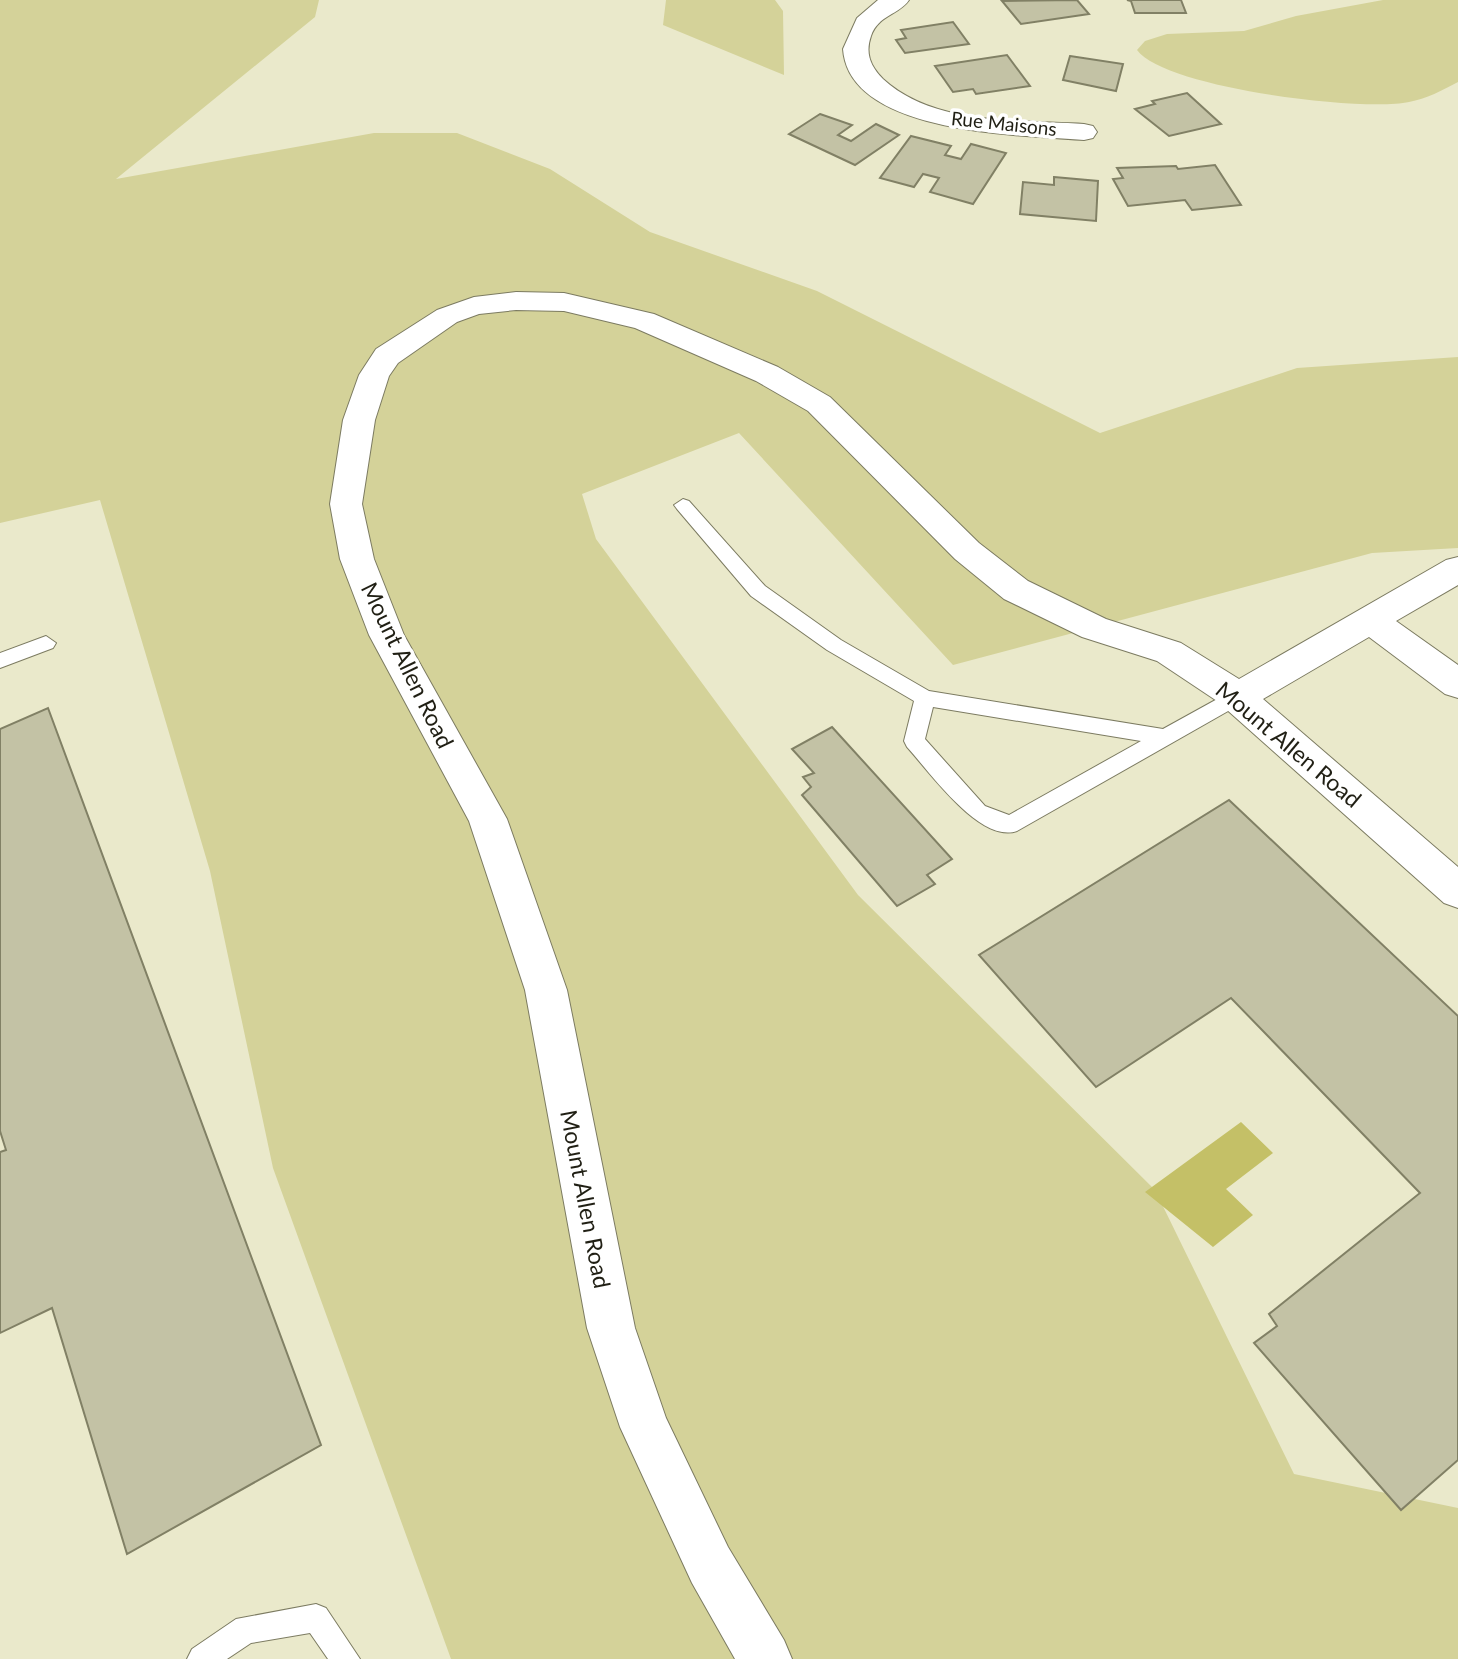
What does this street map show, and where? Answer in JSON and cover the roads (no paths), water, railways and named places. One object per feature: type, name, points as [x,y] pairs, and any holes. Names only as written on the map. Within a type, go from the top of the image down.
[{"type":"street","name":"Rue Maisons","points":[[897,0],[882,6],[867,19],[858,36],[855,53],[871,82],[892,98],[923,111],[967,122],[1084,132]]},
{"type":"street","name":"Mount Allen Road","points":[[765,1659],[709,1565],[645,1427],[611,1328],[546,990],[488,819],[387,635],[357,559],[345,504],[359,420],[374,375],[387,356],[447,316],[474,306],[516,301],[564,302],[644,321],[715,349],[819,404],[967,551],[1016,590],[1094,628],[1169,652],[1237,697],[1458,891]]},
{"type":"street","points":[[1237,697],[1458,569]]},
{"type":"street","points":[[1370,620],[1458,684]]},
{"type":"lane","points":[[683,505],[758,591],[834,645],[925,698],[1163,737]]},
{"type":"lane","points":[[0,661],[46,643]]},
{"type":"lane","points":[[925,698],[914,741],[978,811],[1010,825],[1237,697]]},
{"type":"lane","points":[[202,1659],[246,1629],[316,1618],[345,1659]]}]
